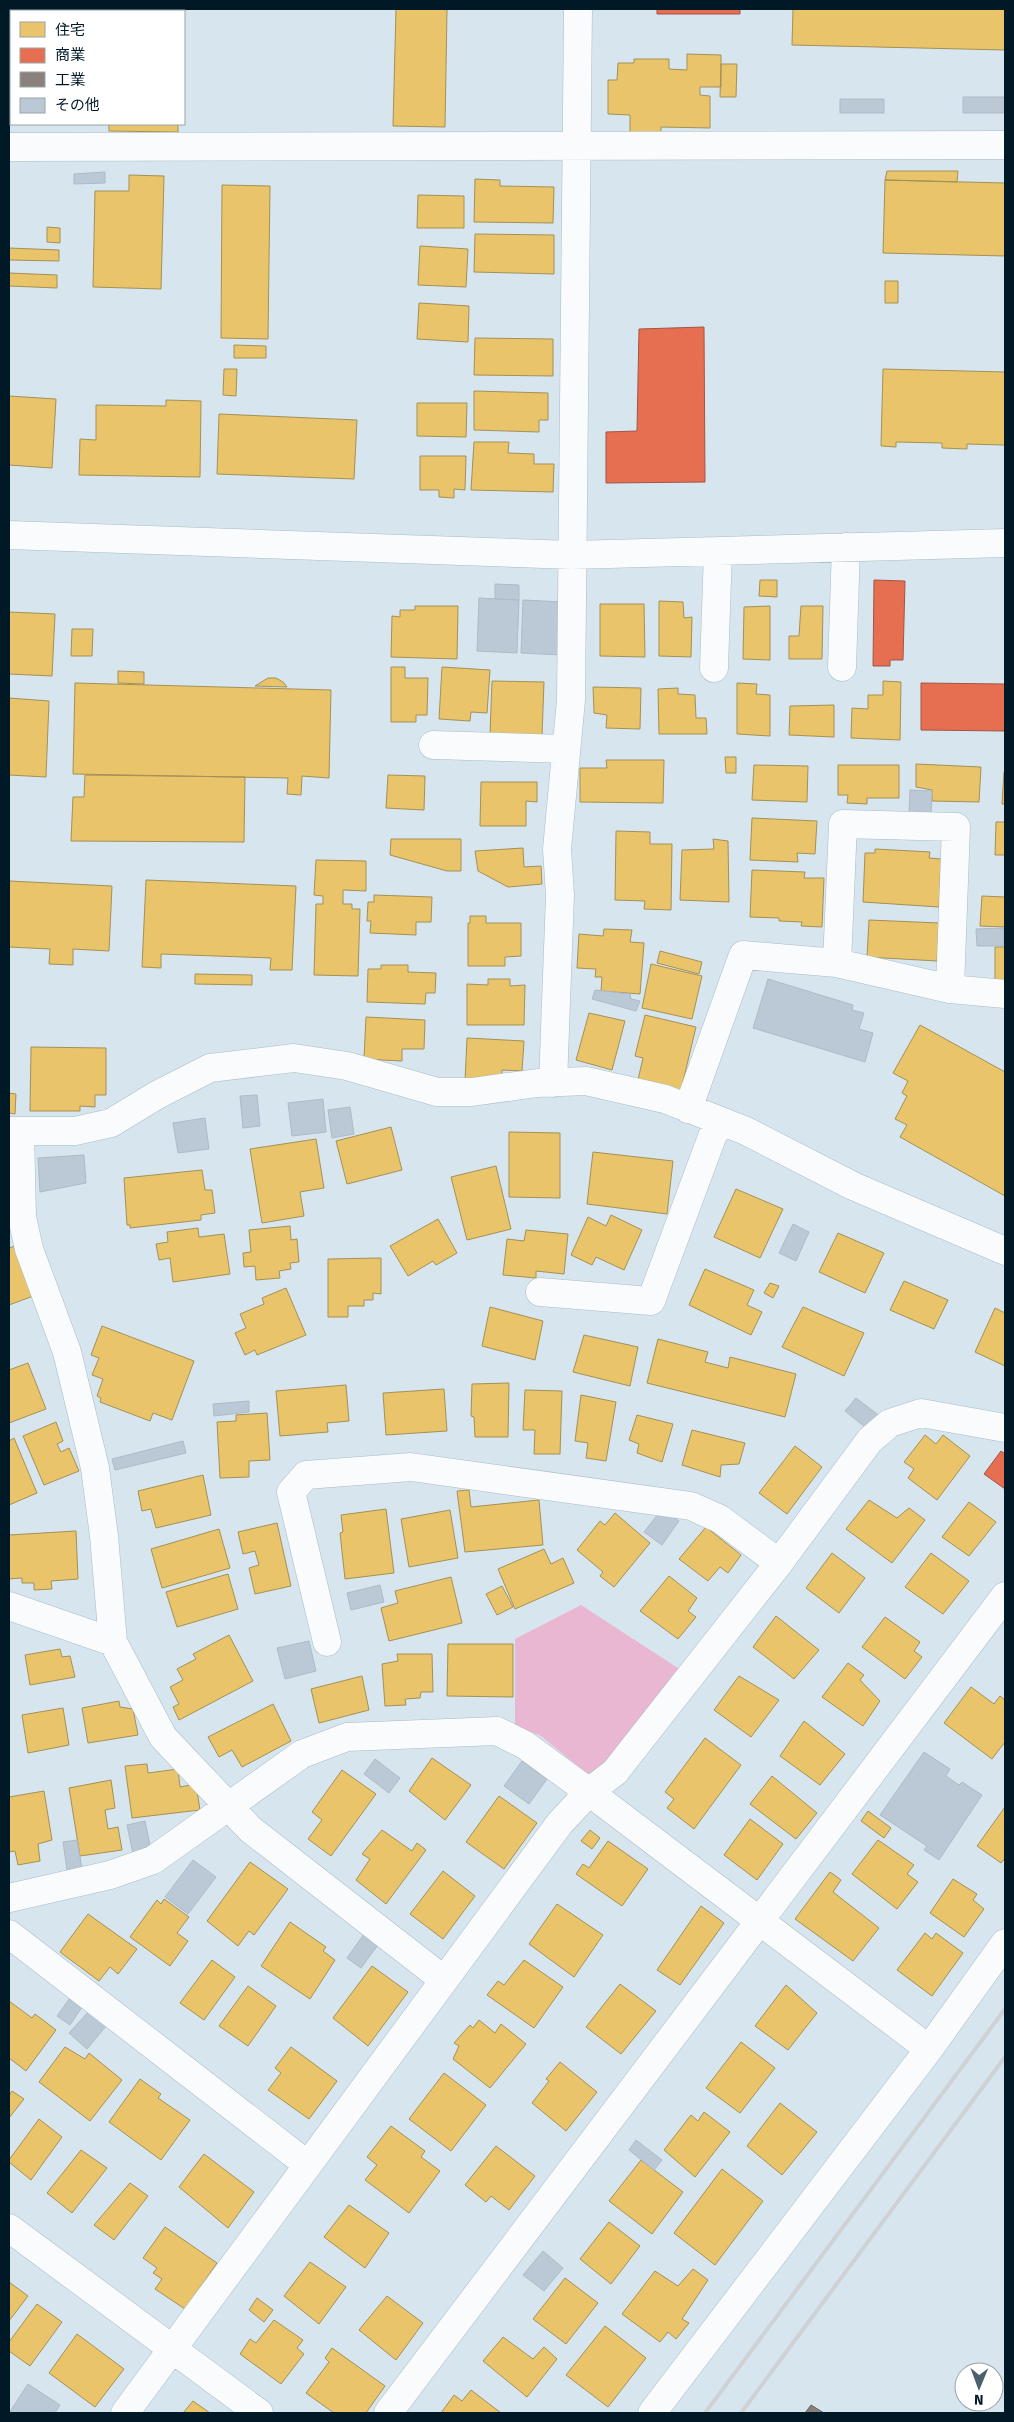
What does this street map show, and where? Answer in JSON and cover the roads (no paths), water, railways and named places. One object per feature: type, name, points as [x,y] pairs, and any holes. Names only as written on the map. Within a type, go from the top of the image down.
[{"type":"street","points":[[553,1083],[560,895],[557,849],[571,700],[578,9]]},
{"type":"street","points":[[9,147],[1005,145]]},
{"type":"street","points":[[9,535],[572,555],[1005,543]]},
{"type":"street","points":[[842,667],[846,547]]},
{"type":"street","points":[[714,668],[718,551]]},
{"type":"street","points":[[433,745],[565,748]]},
{"type":"street","points":[[837,963],[843,824],[956,828],[950,989]]},
{"type":"street","points":[[688,1109],[743,955],[837,963],[950,989],[1005,994]]},
{"type":"street","points":[[444,1980],[250,1829],[163,1737],[113,1642],[104,1536],[95,1468],[67,1352],[29,1249],[22,1217],[14,1131],[74,1130],[111,1123],[157,1095],[210,1068],[294,1058],[347,1066],[437,1092],[472,1092],[586,1081],[664,1099],[746,1131],[854,1186],[1005,1251]]},
{"type":"street","points":[[540,1292],[651,1301],[718,1121]]},
{"type":"street","points":[[125,2413],[560,1822],[590,1792],[615,1772],[779,1563],[870,1440],[890,1423],[921,1413],[1005,1428]]},
{"type":"street","points":[[327,1642],[291,1492],[306,1475],[411,1467],[690,1506],[720,1519],[779,1563]]},
{"type":"street","points":[[388,2413],[1005,1596]]},
{"type":"street","points":[[9,1606],[113,1642]]},
{"type":"street","points":[[9,1898],[110,1875],[153,1860],[302,1754],[347,1737],[497,1731],[525,1745],[590,1792],[929,2049]]},
{"type":"street","points":[[9,1934],[308,2165]]},
{"type":"street","points":[[652,2413],[929,2049],[1005,1943]]},
{"type":"street","points":[[9,2228],[259,2413]]},
{"type":"railway","points":[[705,2413],[1005,2009]]},
{"type":"railway","points":[[741,2413],[1005,2057]]}]
